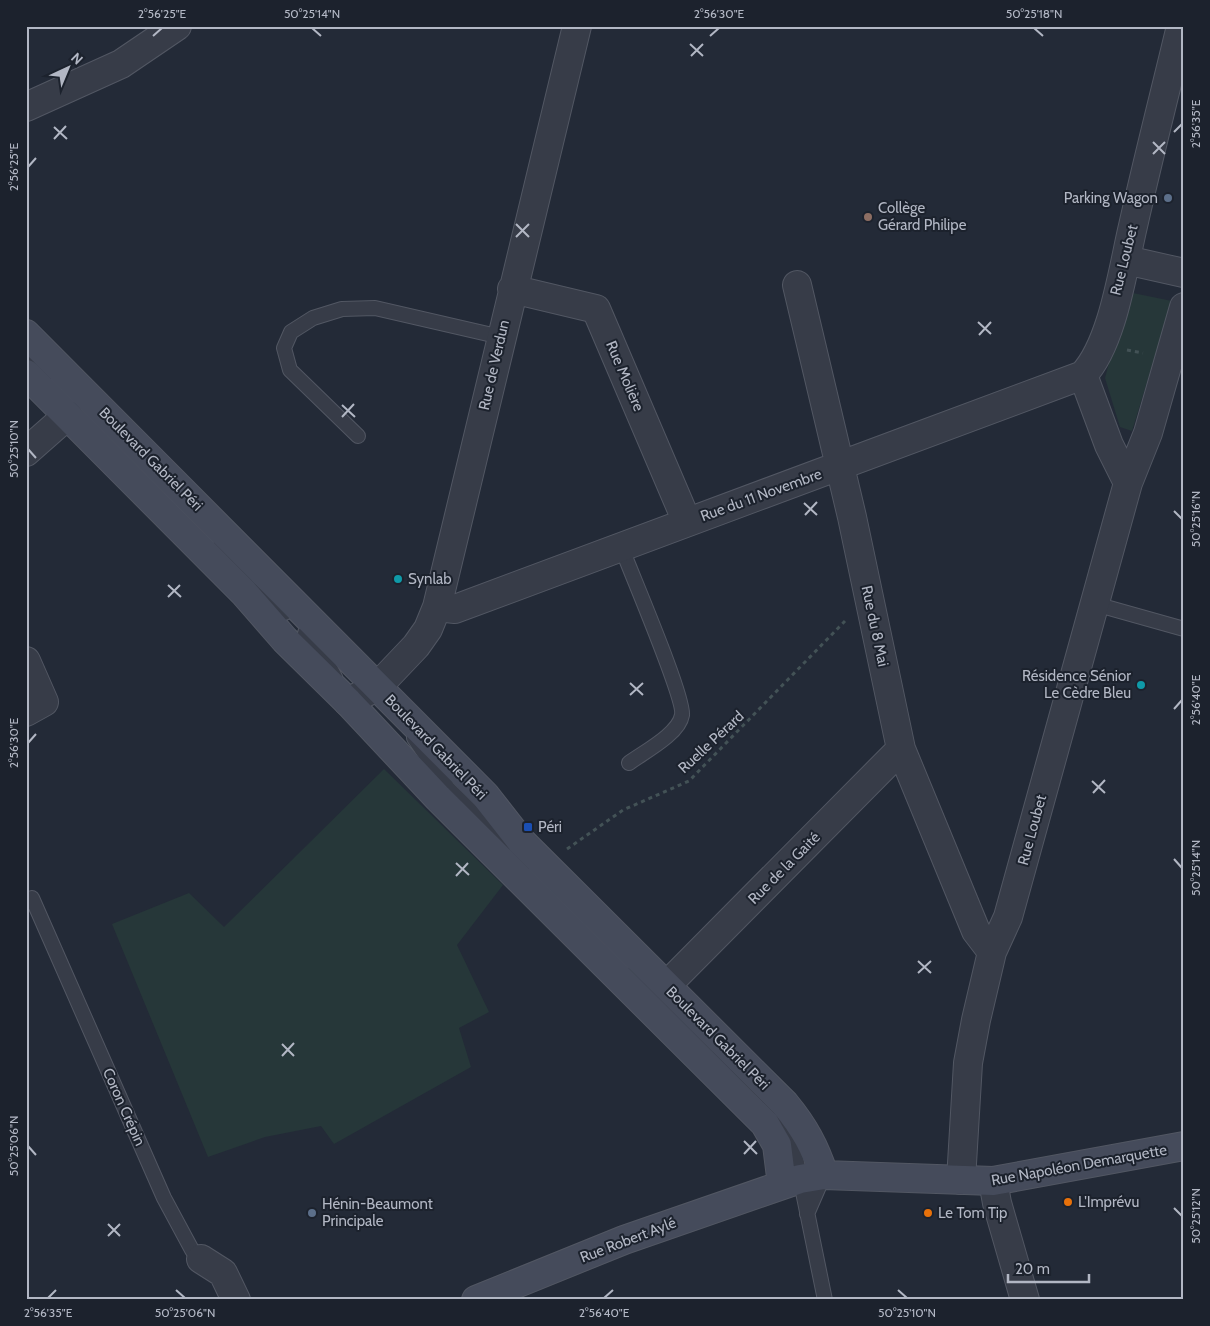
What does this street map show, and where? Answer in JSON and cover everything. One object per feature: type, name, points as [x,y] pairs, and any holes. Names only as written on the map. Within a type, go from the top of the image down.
[{"type":"main road","name":"Boulevard Gabriel Péri","points":[[26,334],[378,686],[485,795],[521,841],[785,1104],[803,1126],[816,1150],[802,1180],[777,1145],[765,1124],[438,798],[348,702],[290,645],[244,593],[26,374]]},
{"type":"main road","name":"Rue Napoléon Demarquette","points":[[802,1180],[994,1181],[1184,1146]]},
{"type":"main road","name":"Rue Robert Aylé","points":[[476,1300],[624,1240],[802,1180]]},
{"type":"street","points":[[26,107],[121,64],[176,26]]},
{"type":"street","name":"Rue de Verdun","points":[[348,702],[378,686],[416,646],[428,629],[437,607],[512,289],[577,26]]},
{"type":"street","name":"Rue Loubet","points":[[1083,375],[1095,363],[1102,346],[1126,260],[1181,26]]},
{"type":"street","points":[[1126,260],[1184,273]]},
{"type":"street","name":"Rue du 8 Mai","points":[[798,285],[872,611],[901,749],[976,931],[992,952]]},
{"type":"street","name":"Rue Molière","points":[[512,289],[596,309],[687,522]]},
{"type":"street","name":"Rue Loubet","points":[[961,1180],[968,1063],[992,952],[1008,917],[1128,483],[1148,433],[1184,307]]},
{"type":"street","points":[[1083,375],[1109,446],[1128,483]]},
{"type":"street","name":"Rue du 11 Novembre","points":[[437,607],[454,609],[1083,375]]},
{"type":"street","points":[[26,452],[68,415]]},
{"type":"street","points":[[26,661],[44,702],[26,712]]},
{"type":"street","name":"Rue de la Gaité","points":[[666,986],[901,749]]},
{"type":"street","points":[[994,1181],[997,1204],[1025,1300]]},
{"type":"street","name":"Coron Crépin","points":[[201,1259],[223,1273],[236,1300]]},
{"type":"lane","points":[[358,436],[290,370],[284,348],[291,332],[313,318],[342,309],[375,308],[501,337]]},
{"type":"lane","points":[[26,356],[316,643],[348,702]]},
{"type":"lane","points":[[620,546],[676,688],[682,714],[676,729],[629,763]]},
{"type":"lane","points":[[1095,604],[1184,629]]},
{"type":"lane","points":[[378,686],[448,788],[542,882],[575,895]]},
{"type":"lane","name":"Coron Crépin","points":[[32,898],[164,1198],[192,1250],[201,1259]]},
{"type":"lane","points":[[802,1180],[807,1214]]},
{"type":"lane","points":[[802,1180],[825,1300]]},
{"type":"path","points":[[1102,346],[1169,358]]},
{"type":"path","name":"Ruelle Pérard","points":[[544,864],[623,810],[689,781],[852,614],[872,611]]},
{"type":"shaded area","points":[[1128,292],[1172,301],[1132,431],[1120,427],[1105,378]]},
{"type":"shaded area","points":[[384,769],[503,885],[457,945],[489,1012],[459,1028],[471,1067],[334,1144],[321,1126],[265,1137],[208,1157],[112,924],[189,893],[224,927]]},
{"type":"place","name":"Parking Wagon","points":[[1168,198]]},
{"type":"place","name":"Collège Gérard Philipe","points":[[868,217]]},
{"type":"place","name":"Synlab","points":[[398,579]]},
{"type":"place","name":"Résidence Sénior Le Cèdre Bleu","points":[[1141,685]]},
{"type":"place","name":"Péri","points":[[528,827]]},
{"type":"place","name":"L'Imprévu","points":[[1068,1202]]},
{"type":"place","name":"Hénin-Beaumont Principale","points":[[312,1213]]},
{"type":"place","name":"Le Tom Tip","points":[[928,1213]]}]
